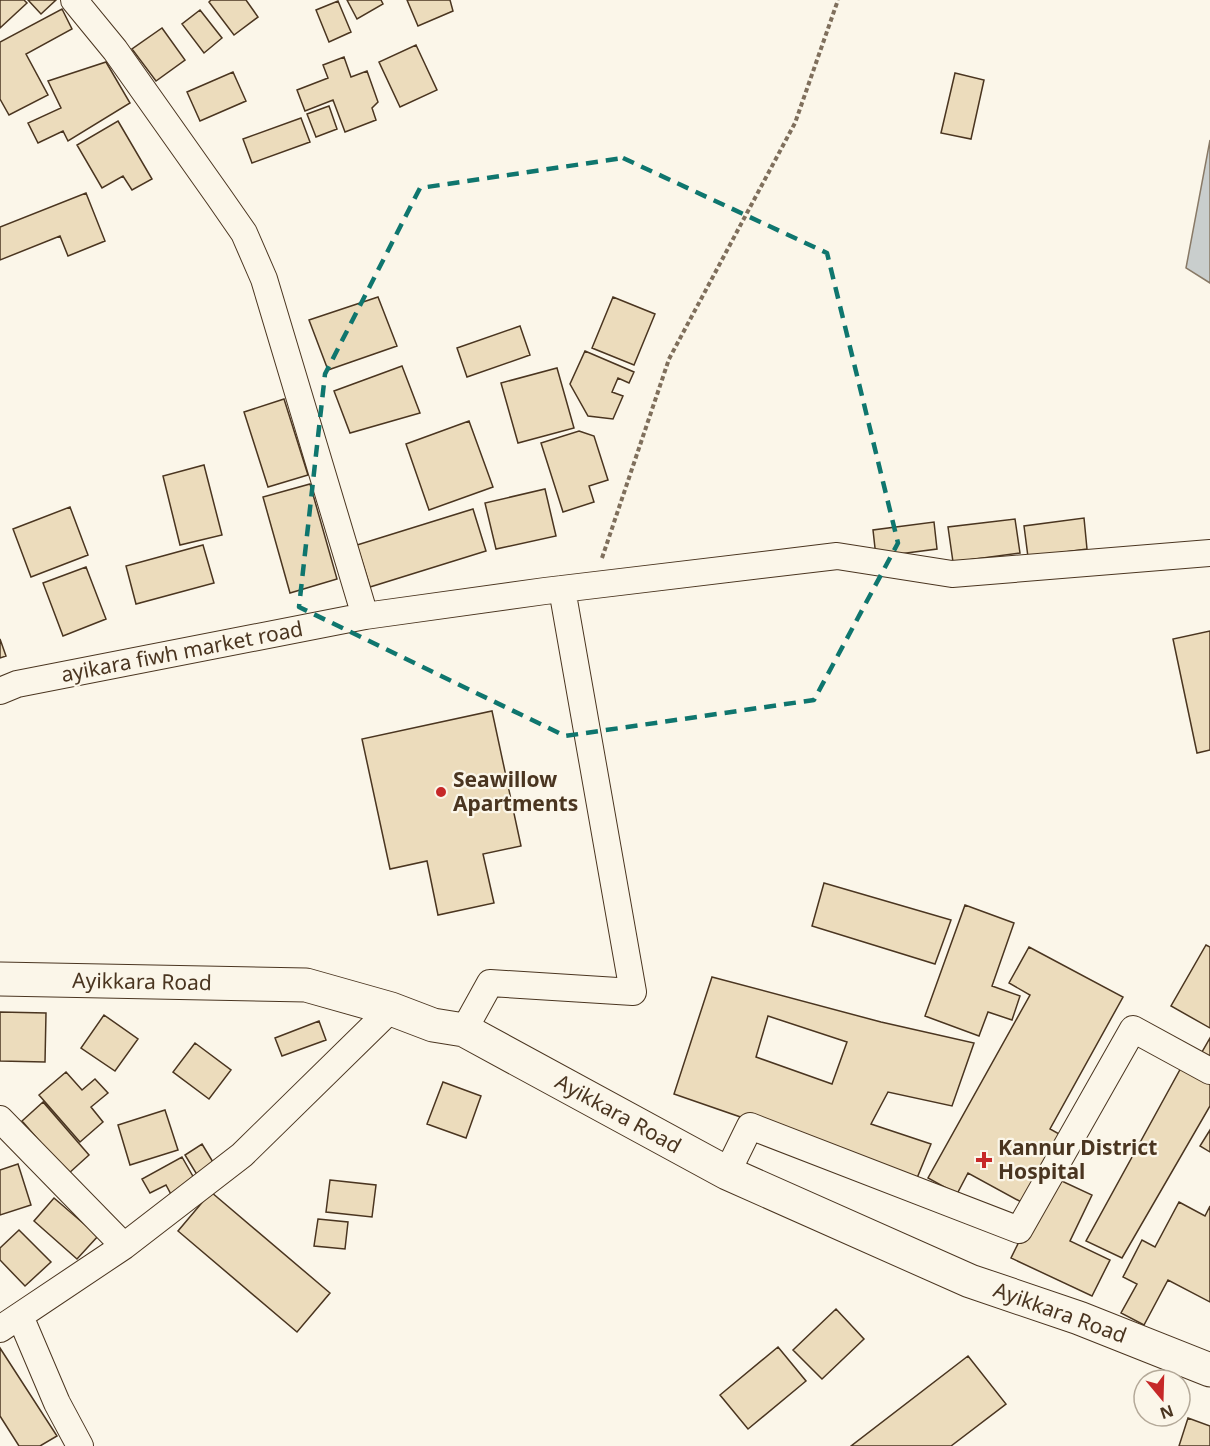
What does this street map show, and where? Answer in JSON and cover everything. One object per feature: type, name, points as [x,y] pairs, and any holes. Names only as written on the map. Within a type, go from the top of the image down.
[{"type":"main road","name":"Ayikkara Road","points":[[0,979],[306,985],[391,1009],[433,1025],[464,1030],[727,1173],[970,1281],[1079,1318],[1210,1370]]},
{"type":"street","points":[[74,0],[115,50],[244,233],[264,279],[365,616]]},
{"type":"street","name":"ayikara fiwh market road","points":[[0,691],[16,684],[365,616],[593,585],[837,556],[952,574],[1210,553]]},
{"type":"street","points":[[464,1030],[490,982],[633,992],[562,589]]},
{"type":"street","points":[[80,1446],[10,1323],[124,1246],[242,1155],[391,1009]]},
{"type":"street","points":[[727,1173],[750,1126],[1020,1230],[1133,1029],[1210,1071]]},
{"type":"street","points":[[0,1119],[124,1246]]},
{"type":"path","points":[[593,585],[669,359],[795,123],[838,0]]},
{"type":"highlighted area","points":[[623,158],[827,253],[898,543],[814,700],[565,736],[299,607],[325,374],[420,188]]},
{"type":"shaded area","points":[[1210,140],[1210,283],[1186,268]]},
{"type":"building","points":[[0,0],[24,0],[27,3],[0,28]]},
{"type":"building","points":[[28,0],[56,0],[41,14]]},
{"type":"building","points":[[211,0],[246,0],[258,17],[234,35],[209,2]]},
{"type":"building","points":[[347,0],[381,0],[383,4],[357,19]]},
{"type":"building","points":[[407,0],[450,0],[453,11],[418,26]]},
{"type":"building","points":[[338,1],[351,32],[329,42],[316,10]]},
{"type":"building","points":[[62,9],[72,29],[26,54],[48,95],[9,115],[0,99],[0,42]]},
{"type":"building","points":[[200,10],[222,38],[204,53],[182,24]]},
{"type":"building","points":[[162,28],[185,60],[156,81],[132,49]]},
{"type":"building","points":[[416,45],[437,90],[400,107],[379,62]]},
{"type":"building","points":[[344,57],[351,77],[367,71],[378,102],[372,108],[376,120],[345,132],[333,100],[305,111],[297,90],[328,78],[323,65]]},
{"type":"building","points":[[106,62],[130,103],[68,141],[63,131],[38,143],[28,123],[61,108],[48,81]]},
{"type":"building","points":[[233,72],[246,101],[200,121],[187,92]]},
{"type":"building","points":[[955,73],[984,80],[971,139],[941,133]]},
{"type":"building","points":[[329,106],[337,129],[316,137],[307,114]]},
{"type":"building","points":[[301,118],[310,142],[252,163],[243,139]]},
{"type":"building","points":[[118,121],[152,179],[132,190],[123,176],[102,188],[77,145]]},
{"type":"building","points":[[86,193],[105,241],[68,256],[60,236],[0,260],[0,227]]},
{"type":"building","points":[[378,297],[397,346],[328,370],[309,320]]},
{"type":"building","points":[[613,297],[655,314],[634,365],[592,348]]},
{"type":"building","points":[[520,326],[530,355],[467,377],[457,348]]},
{"type":"building","points":[[585,351],[634,372],[629,383],[618,378],[612,392],[623,396],[613,419],[588,416],[570,384]]},
{"type":"building","points":[[402,366],[420,413],[350,433],[334,391]]},
{"type":"building","points":[[557,368],[574,428],[518,443],[501,383]]},
{"type":"building","points":[[284,399],[308,475],[268,487],[244,412]]},
{"type":"building","points":[[469,421],[493,487],[429,510],[406,444]]},
{"type":"building","points":[[579,431],[594,436],[608,480],[589,486],[594,502],[563,512],[541,443]]},
{"type":"building","points":[[204,465],[222,535],[180,545],[163,476]]},
{"type":"building","points":[[310,484],[337,579],[290,593],[263,497]]},
{"type":"building","points":[[545,489],[556,536],[496,549],[485,503]]},
{"type":"building","points":[[70,507],[88,555],[31,577],[13,529]]},
{"type":"building","points":[[473,509],[486,551],[370,587],[357,545]]},
{"type":"building","points":[[1084,518],[1087,549],[1028,557],[1024,526]]},
{"type":"building","points":[[1015,519],[1020,553],[953,562],[948,527]]},
{"type":"building","points":[[934,522],[937,549],[876,557],[873,530]]},
{"type":"building","points":[[203,545],[214,583],[136,604],[126,566]]},
{"type":"building","points":[[86,567],[106,619],[63,636],[43,583]]},
{"type":"building","points":[[1210,631],[1210,750],[1197,753],[1173,639]]},
{"type":"building","points":[[0,639],[6,656],[0,658]]},
{"type":"building","name":"Seawillow Apartments","points":[[492,711],[521,846],[483,854],[494,903],[438,915],[427,861],[390,869],[362,739]]},
{"type":"building","points":[[824,883],[951,920],[935,964],[812,926]]},
{"type":"building","points":[[965,905],[1014,923],[992,986],[1020,996],[1012,1020],[988,1012],[979,1036],[925,1016]]},
{"type":"building","points":[[1206,945],[1210,947],[1210,1028],[1171,1006]]},
{"type":"building","points":[[1029,947],[1123,997],[1050,1129],[1061,1135],[1023,1203],[968,1173],[957,1194],[928,1178],[1030,995],[1009,983]]},
{"type":"building","points":[[712,977],[881,1022],[974,1043],[952,1106],[888,1092],[871,1124],[931,1144],[917,1178],[674,1094]],"holes":[[[768,1016],[847,1042],[832,1084],[756,1057]]]},
{"type":"building","points":[[0,1012],[46,1013],[45,1062],[0,1061]]},
{"type":"building","points":[[104,1015],[138,1039],[115,1071],[81,1048]]},
{"type":"building","points":[[319,1021],[326,1040],[282,1056],[275,1038]]},
{"type":"building","points":[[1210,1038],[1210,1065],[1198,1059]]},
{"type":"building","points":[[195,1043],[231,1070],[209,1099],[173,1072]]},
{"type":"building","points":[[1182,1066],[1210,1083],[1210,1106],[1122,1258],[1086,1241]]},
{"type":"building","points":[[66,1072],[82,1090],[95,1079],[108,1093],[91,1107],[103,1122],[80,1142],[39,1095]]},
{"type":"building","points":[[443,1082],[481,1096],[466,1138],[427,1124]]},
{"type":"building","points":[[43,1102],[89,1155],[68,1174],[22,1121]]},
{"type":"building","points":[[165,1110],[178,1150],[130,1165],[118,1125]]},
{"type":"building","points":[[1210,1130],[1210,1152],[1200,1146]]},
{"type":"building","points":[[202,1144],[216,1167],[199,1178],[185,1155]]},
{"type":"building","points":[[182,1157],[199,1187],[174,1200],[166,1185],[150,1193],[142,1179]]},
{"type":"building","points":[[18,1164],[31,1205],[0,1215],[0,1170]]},
{"type":"building","points":[[1051,1176],[1092,1195],[1070,1241],[1110,1260],[1092,1296],[1011,1258]]},
{"type":"building","points":[[330,1180],[376,1185],[372,1217],[326,1212]]},
{"type":"building","points":[[211,1192],[330,1293],[297,1332],[178,1231]]},
{"type":"building","points":[[54,1198],[98,1236],[77,1259],[34,1221]]},
{"type":"building","points":[[1179,1202],[1205,1216],[1210,1206],[1210,1302],[1168,1280],[1144,1325],[1121,1313],[1137,1284],[1123,1277],[1142,1240],[1155,1247]]},
{"type":"building","points":[[318,1219],[348,1222],[345,1249],[314,1246]]},
{"type":"building","points":[[19,1230],[51,1262],[25,1286],[0,1260],[0,1248]]},
{"type":"building","points":[[836,1309],[864,1339],[822,1379],[793,1350]]},
{"type":"building","points":[[778,1347],[806,1381],[748,1429],[720,1395]]},
{"type":"building","points":[[0,1348],[57,1436],[40,1446],[19,1446],[0,1416]]},
{"type":"building","points":[[968,1356],[1006,1404],[951,1446],[851,1446]]},
{"type":"building","points":[[1192,1419],[1210,1426],[1210,1446],[1179,1446],[1185,1428],[1192,1428]]},
{"type":"place","name":"Seawillow Apartments","points":[[441,792]]},
{"type":"place","name":"Kannur District Hospital","points":[[984,1160]]}]
